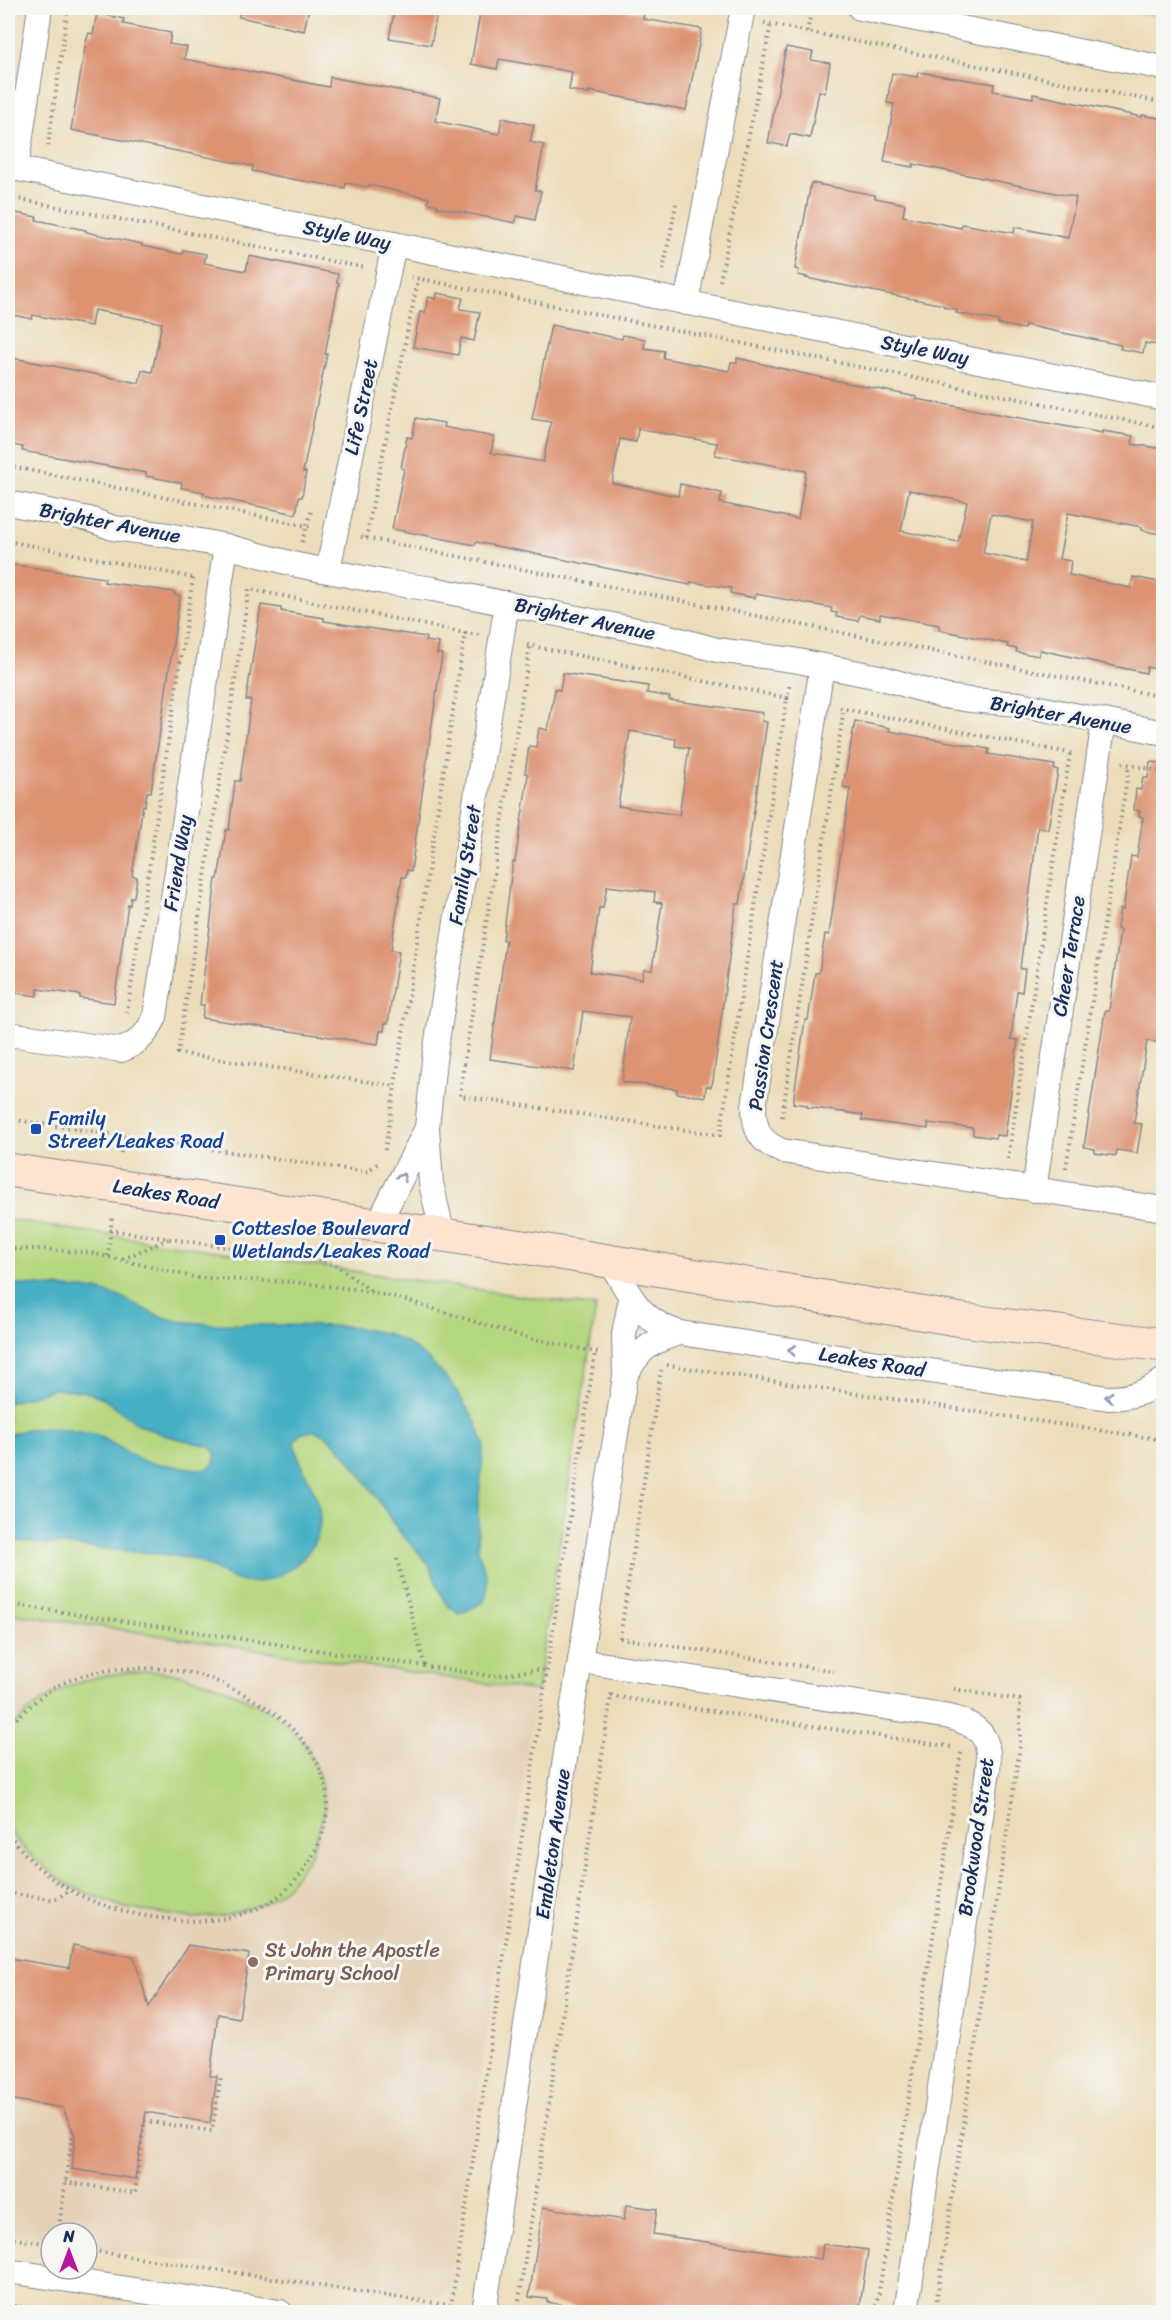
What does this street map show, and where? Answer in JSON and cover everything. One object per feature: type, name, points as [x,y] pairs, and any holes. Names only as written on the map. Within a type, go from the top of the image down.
[{"type":"main road","name":"Leakes Road","points":[[8,1170],[610,1261],[962,1320],[1164,1345]]},
{"type":"street","points":[[12,168],[40,8]]},
{"type":"street","points":[[860,8],[1164,68]]},
{"type":"street","points":[[686,303],[742,13]]},
{"type":"street","name":"Style Way","points":[[12,168],[1164,398]]},
{"type":"street","name":"Life Street","points":[[328,570],[394,244]]},
{"type":"street","name":"Brighter Avenue","points":[[8,503],[89,519],[112,528],[168,535],[226,546],[297,565],[662,634],[717,650],[794,660],[879,677],[943,696],[1019,704],[1164,733]]},
{"type":"street","name":"Friend Way","points":[[8,1034],[121,1050],[134,1045],[149,1029],[154,1017],[226,546]]},
{"type":"street","name":"Family Street","points":[[443,1236],[431,1183],[426,1128],[434,1060],[507,603]]},
{"type":"street","name":"Passion Crescent","points":[[822,666],[754,1107],[754,1122],[769,1146],[782,1152],[1164,1209]]},
{"type":"street","name":"Cheer Terrace","points":[[1034,1190],[1104,721]]},
{"type":"street","name":"Family Street","points":[[377,1226],[426,1128]]},
{"type":"street","name":"Leakes Road","points":[[610,1261],[631,1298],[648,1318],[664,1328],[680,1333],[1108,1398],[1125,1398],[1141,1394],[1164,1380]]},
{"type":"street","name":"Embleton Avenue","points":[[484,2311],[624,1367],[624,1335],[631,1298]]},
{"type":"street","name":"Embleton Avenue","points":[[624,1367],[652,1343],[680,1333]]},
{"type":"street","name":"Brookwood Street","points":[[580,1661],[950,1718],[974,1726],[983,1735],[989,1753],[906,2313]]},
{"type":"street","points":[[8,2271],[279,2313]]},
{"type":"path","points":[[8,22],[10,8]]},
{"type":"path","points":[[48,147],[68,8]]},
{"type":"path","points":[[684,8],[742,13],[771,24],[807,32],[1164,103]]},
{"type":"path","points":[[807,32],[812,8]]},
{"type":"path","points":[[720,281],[771,24]]},
{"type":"path","points":[[8,197],[1164,428]]},
{"type":"path","points":[[359,279],[362,267]]},
{"type":"path","points":[[366,538],[418,279]]},
{"type":"path","points":[[8,466],[1164,697]]},
{"type":"path","points":[[290,598],[305,525],[314,502]]},
{"type":"path","points":[[8,541],[1164,772]]},
{"type":"path","points":[[249,589],[178,1053],[395,1086]]},
{"type":"path","points":[[464,1064],[460,1096],[720,1135],[799,625]]},
{"type":"path","points":[[123,1136],[366,1172],[384,1160],[465,633]]},
{"type":"path","points":[[1008,1159],[1070,753]]},
{"type":"path","points":[[1066,1167],[1129,765]]},
{"type":"path","points":[[110,1230],[333,1263],[372,1292]]},
{"type":"path","points":[[123,1259],[169,1239]]},
{"type":"path","points":[[8,1249],[67,1250],[123,1259],[198,1278],[292,1282],[372,1292],[399,1298],[524,1337],[595,1352],[624,1367]]},
{"type":"path","points":[[451,2306],[595,1352]]},
{"type":"path","points":[[518,2313],[661,1364],[1164,1440]]},
{"type":"path","points":[[397,1559],[425,1667]]},
{"type":"path","points":[[8,1604],[491,1676],[546,1670]]},
{"type":"path","points":[[620,1638],[843,1672]]},
{"type":"path","points":[[8,1727],[48,1691],[85,1675],[110,1669],[191,1673],[240,1692],[281,1716],[303,1739],[321,1770],[327,1796],[328,1818],[320,1843],[310,1862],[290,1888],[267,1905],[238,1917],[196,1922],[137,1916],[115,1910],[69,1891],[33,1864],[8,1832]]},
{"type":"path","points":[[934,2313],[1019,1757],[1020,1700],[949,1689]]},
{"type":"path","points":[[611,1696],[1019,1757]]},
{"type":"path","points":[[876,2313],[962,1748]]},
{"type":"path","points":[[8,1893],[51,1899],[58,1898],[69,1891]]},
{"type":"path","points":[[65,2182],[135,2193],[144,2121],[212,2131],[221,2075]]},
{"type":"path","points":[[60,2221],[73,2131]]},
{"type":"path","points":[[8,2238],[39,2242]]},
{"type":"path","points":[[99,2252],[484,2311]]},
{"type":"path","points":[[8,2305],[56,2313]]},
{"type":"shaded area","points":[[1108,8],[1163,8],[1163,19]]},
{"type":"shaded area","name":"St John the Apostle Primary School","points":[[8,1613],[537,1691],[449,2288],[435,2299],[99,2248],[99,2221],[39,2221],[39,2238],[8,2234]]},
{"type":"green space","points":[[8,1220],[596,1307],[537,1691],[8,1613]]},
{"type":"green space","points":[[146,1671],[179,1674],[220,1686],[266,1709],[283,1721],[306,1745],[320,1778],[325,1811],[310,1856],[286,1888],[263,1904],[224,1916],[192,1918],[125,1908],[67,1885],[27,1852],[13,1836],[8,1826],[6,1763],[8,1734],[13,1727],[27,1712],[71,1685],[114,1674]]},
{"type":"water","points":[[8,1284],[97,1290],[123,1298],[154,1314],[177,1321],[212,1324],[343,1326],[385,1333],[405,1342],[428,1359],[451,1383],[476,1422],[484,1445],[478,1506],[478,1551],[487,1577],[484,1602],[460,1614],[447,1604],[427,1562],[399,1531],[348,1458],[324,1435],[314,1431],[300,1434],[294,1442],[317,1501],[320,1521],[318,1534],[304,1556],[294,1566],[270,1579],[257,1582],[238,1581],[199,1561],[170,1555],[8,1540],[8,1435],[27,1429],[54,1428],[95,1434],[145,1462],[205,1470],[214,1464],[216,1454],[209,1446],[163,1435],[138,1424],[101,1397],[82,1391],[54,1389],[8,1403]]},
{"type":"building","points":[[240,8],[309,8],[304,31],[239,17]]},
{"type":"building","points":[[395,8],[438,8],[431,45],[389,38]]},
{"type":"building","points":[[481,8],[616,8],[644,13],[643,19],[702,29],[686,110],[589,91],[589,94],[569,90],[572,72],[499,59],[497,69],[471,64]]},
{"type":"building","points":[[97,13],[124,19],[123,24],[171,33],[169,44],[187,47],[184,59],[329,87],[330,77],[440,98],[435,121],[499,134],[502,118],[534,125],[530,142],[544,145],[535,190],[541,191],[535,220],[517,216],[515,223],[437,207],[438,205],[428,203],[429,198],[369,185],[368,187],[346,183],[345,188],[286,178],[252,171],[253,166],[71,130],[86,42],[89,33],[93,34]]},
{"type":"building","points":[[786,47],[813,52],[811,60],[830,63],[825,93],[819,91],[810,138],[790,134],[787,146],[768,143]]},
{"type":"building","points":[[918,72],[994,84],[993,91],[1033,98],[1033,94],[1142,117],[1142,115],[1164,119],[1164,346],[1145,343],[1143,353],[1120,349],[1121,345],[1025,325],[1024,329],[998,324],[999,321],[956,313],[957,310],[944,307],[944,305],[798,275],[799,270],[795,269],[811,183],[875,195],[875,198],[905,204],[903,216],[961,228],[962,224],[1014,233],[1015,227],[1068,238],[1076,197],[913,164],[913,167],[884,162],[894,104],[887,103],[892,73],[917,77]]},
{"type":"building","points":[[11,212],[37,217],[36,220],[142,244],[142,246],[182,254],[183,250],[206,254],[204,263],[246,271],[249,256],[338,274],[337,282],[339,283],[325,354],[327,354],[303,472],[306,472],[302,497],[299,497],[296,514],[203,495],[204,492],[181,488],[182,483],[146,476],[146,473],[22,451],[23,447],[8,444],[8,357],[139,383],[142,370],[152,372],[162,323],[94,310],[91,326],[33,315],[32,319],[8,314],[8,215]]},
{"type":"building","points":[[437,293],[463,298],[460,309],[480,312],[474,341],[461,338],[458,355],[413,347],[420,312],[425,313],[428,297],[436,299]]},
{"type":"building","points":[[551,325],[622,339],[623,335],[645,339],[644,348],[664,351],[663,358],[729,371],[731,362],[737,362],[737,358],[917,397],[916,399],[1102,433],[1102,431],[1133,436],[1132,444],[1164,449],[1164,535],[1141,530],[1142,527],[1068,513],[1059,559],[1071,561],[1069,575],[1131,588],[1133,577],[1164,583],[1164,671],[1147,667],[1146,673],[1040,650],[1039,656],[1016,652],[1017,649],[1007,647],[1008,644],[939,630],[939,625],[880,614],[880,619],[860,615],[858,621],[836,617],[837,613],[831,612],[832,608],[756,594],[755,598],[730,593],[731,588],[691,582],[690,585],[476,542],[475,545],[392,529],[404,469],[401,468],[407,437],[412,438],[416,418],[444,423],[443,427],[494,437],[491,453],[543,462],[551,422],[532,419]],"holes":[[[638,429],[717,443],[715,455],[806,471],[798,519],[720,503],[722,493],[680,484],[678,496],[612,483],[620,439],[636,442]],[[909,490],[967,502],[958,542],[901,531]],[[991,514],[1033,522],[1026,562],[983,553]]]},
{"type":"building","points":[[8,564],[105,578],[104,582],[175,592],[174,595],[180,596],[151,792],[147,792],[145,806],[143,805],[132,876],[137,877],[134,897],[131,897],[130,905],[128,904],[114,1003],[38,989],[37,996],[8,992],[8,918],[12,890],[8,889]]},
{"type":"building","points":[[261,605],[281,608],[281,611],[324,618],[324,621],[426,637],[425,641],[439,643],[437,654],[442,654],[411,871],[407,870],[406,877],[402,877],[391,950],[399,951],[388,1023],[385,1023],[384,1031],[380,1031],[378,1044],[202,1018],[204,1005],[200,1005],[216,879],[218,879],[226,830],[229,830],[235,781],[240,781],[251,700],[246,700]]},
{"type":"building","points":[[563,673],[648,686],[647,693],[670,697],[669,700],[763,713],[762,721],[767,722],[740,904],[736,904],[713,1081],[711,1087],[706,1086],[705,1097],[677,1093],[677,1089],[622,1082],[630,1017],[583,1011],[574,1071],[490,1059],[506,940],[503,940],[510,884],[527,783],[528,774],[525,773],[529,746],[536,747],[539,728],[548,730],[555,689],[560,690]],"holes":[[[630,731],[676,739],[675,746],[689,748],[679,815],[618,806]],[[607,886],[655,892],[654,902],[662,903],[652,970],[644,969],[642,979],[590,972],[599,908],[603,908]]]},
{"type":"building","points":[[855,721],[890,728],[889,731],[989,749],[988,754],[1055,765],[1054,769],[1058,770],[1048,829],[1038,827],[1020,969],[1025,969],[1022,992],[1017,991],[1011,1039],[1018,1040],[1005,1136],[996,1135],[995,1138],[973,1135],[973,1128],[928,1123],[928,1129],[862,1120],[863,1115],[793,1103],[805,1020],[808,1020],[815,973],[819,973],[825,934],[829,935],[850,788],[843,787]]},
{"type":"building","points":[[1150,762],[1164,763],[1164,1043],[1147,1041],[1134,1123],[1142,1124],[1137,1153],[1117,1150],[1116,1156],[1095,1153],[1095,1149],[1084,1147],[1105,1011],[1109,1011],[1120,930],[1117,929],[1120,909],[1123,910],[1131,856],[1137,857],[1143,817],[1139,816],[1140,811],[1134,810],[1136,789],[1141,790],[1143,777],[1148,778]]},
{"type":"building","points":[[73,1945],[134,1957],[149,2007],[188,1945],[249,1954],[239,2018],[218,2014],[210,2076],[217,2076],[210,2123],[146,2112],[135,2179],[72,2169],[75,2136],[63,2108],[8,2099],[8,1958],[69,1968]]},
{"type":"building","points":[[626,2205],[657,2209],[653,2234],[821,2259],[823,2244],[868,2250],[859,2313],[604,2313],[529,2297],[543,2207],[624,2220]]},
{"type":"place","name":"Family Street/Leakes Road","points":[[36,1129]]},
{"type":"place","name":"Cottesloe Boulevard Wetlands/Leakes Road","points":[[220,1240]]},
{"type":"place","name":"St John the Apostle Primary School","points":[[253,1962]]}]
